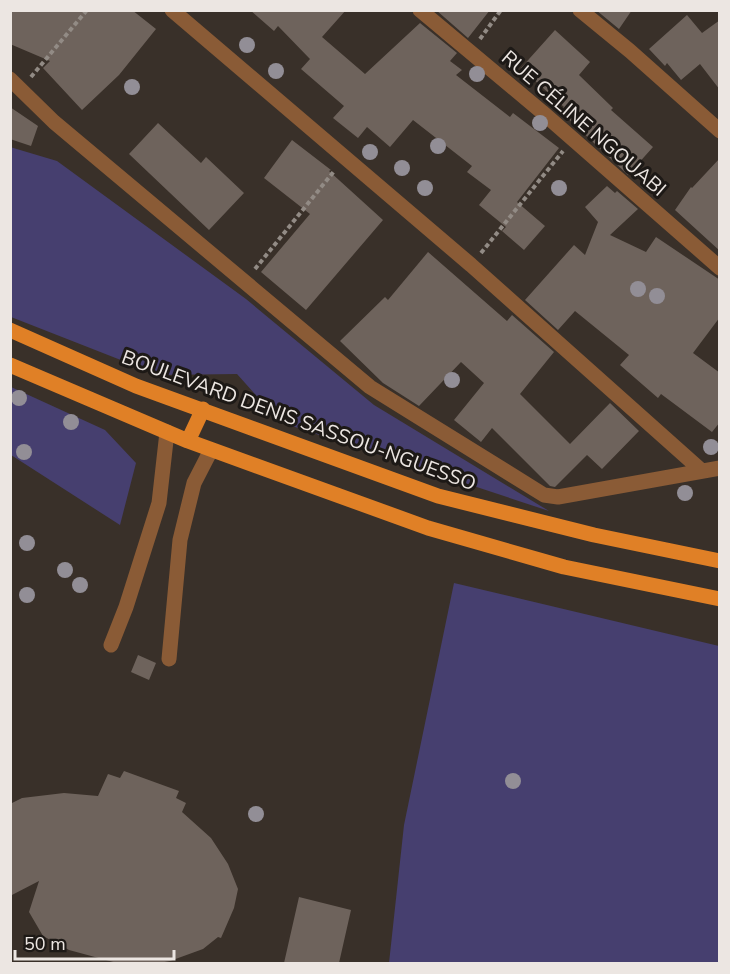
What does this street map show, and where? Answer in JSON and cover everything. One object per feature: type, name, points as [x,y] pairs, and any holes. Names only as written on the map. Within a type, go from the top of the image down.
[{"type":"main road","name":"BOULEVARD DENIS SASSOU-NGUESSO","points":[[10,330],[136,386],[438,496],[594,535],[720,561]]},
{"type":"main road","points":[[10,365],[188,441],[440,531],[564,567],[720,599]]},
{"type":"main road","points":[[188,441],[203,409]]},
{"type":"street","points":[[172,10],[471,265],[702,471]]},
{"type":"street","name":"RUE CÉLINE NGOUABI","points":[[420,10],[542,112],[720,268]]},
{"type":"street","points":[[580,10],[720,131]]},
{"type":"street","points":[[16,84],[54,122],[370,387],[544,495],[558,497],[720,468]]},
{"type":"street","points":[[111,645],[126,607],[159,503],[167,432]]},
{"type":"street","points":[[169,659],[180,540],[194,483],[212,450]]},
{"type":"path","points":[[16,84],[87,10]]},
{"type":"path","points":[[471,52],[501,10]]},
{"type":"path","points":[[471,265],[572,140]]},
{"type":"path","points":[[245,281],[345,158]]},
{"type":"shaded area","points":[[10,147],[57,161],[246,299],[374,405],[549,511],[280,422],[237,374],[159,375],[11,317]]},
{"type":"shaded area","points":[[11,387],[105,430],[136,463],[120,525],[11,455]]},
{"type":"shaded area","points":[[454,583],[719,646],[719,963],[389,963],[404,825]]},
{"type":"building","points":[[10,10],[132,10],[156,29],[119,75],[82,110],[43,68],[50,61],[10,44]]},
{"type":"building","points":[[250,10],[346,10],[322,37],[365,74],[420,23],[457,53],[450,61],[462,70],[456,75],[510,117],[513,113],[559,148],[517,202],[545,226],[524,250],[502,231],[506,227],[479,205],[491,190],[467,172],[472,166],[413,120],[390,147],[367,127],[358,138],[333,118],[344,106],[301,69],[310,59],[278,26],[274,31]]},
{"type":"building","points":[[436,10],[490,10],[468,38]]},
{"type":"building","points":[[596,10],[632,10],[619,29]]},
{"type":"building","points":[[687,15],[702,33],[720,20],[720,90],[700,64],[681,80],[667,63],[665,66],[649,49]]},
{"type":"building","points":[[555,30],[590,62],[579,75],[613,108],[611,110],[653,147],[628,175],[560,111],[564,107],[521,68]]},
{"type":"building","points":[[10,107],[38,126],[31,146],[10,139]]},
{"type":"building","points":[[158,123],[201,163],[206,157],[244,193],[209,230],[129,154]]},
{"type":"building","points":[[292,140],[331,170],[329,171],[383,220],[306,310],[261,272],[310,214],[264,178]]},
{"type":"building","points":[[720,158],[720,251],[675,210],[691,187]]},
{"type":"building","points":[[607,186],[615,193],[617,191],[638,209],[610,235],[646,252],[656,237],[720,280],[720,317],[693,353],[720,373],[720,422],[712,432],[661,394],[658,398],[620,365],[629,355],[575,311],[558,330],[525,300],[574,245],[585,255],[598,222],[585,207]]},
{"type":"building","points":[[428,252],[507,321],[512,315],[554,352],[520,394],[570,444],[610,403],[639,431],[602,469],[587,455],[555,487],[550,486],[492,428],[481,442],[454,420],[484,383],[461,362],[419,406],[383,383],[340,341],[385,297],[388,300]]},
{"type":"building","points":[[138,655],[156,663],[149,680],[131,672]]},
{"type":"building","points":[[124,771],[179,791],[176,798],[186,803],[182,812],[211,838],[228,864],[238,889],[234,908],[221,938],[218,937],[203,949],[170,961],[117,963],[69,950],[43,936],[29,912],[39,881],[10,896],[10,804],[22,798],[64,793],[98,796],[108,774],[120,778]]},
{"type":"building","points":[[299,897],[351,910],[339,963],[284,963]]}]
